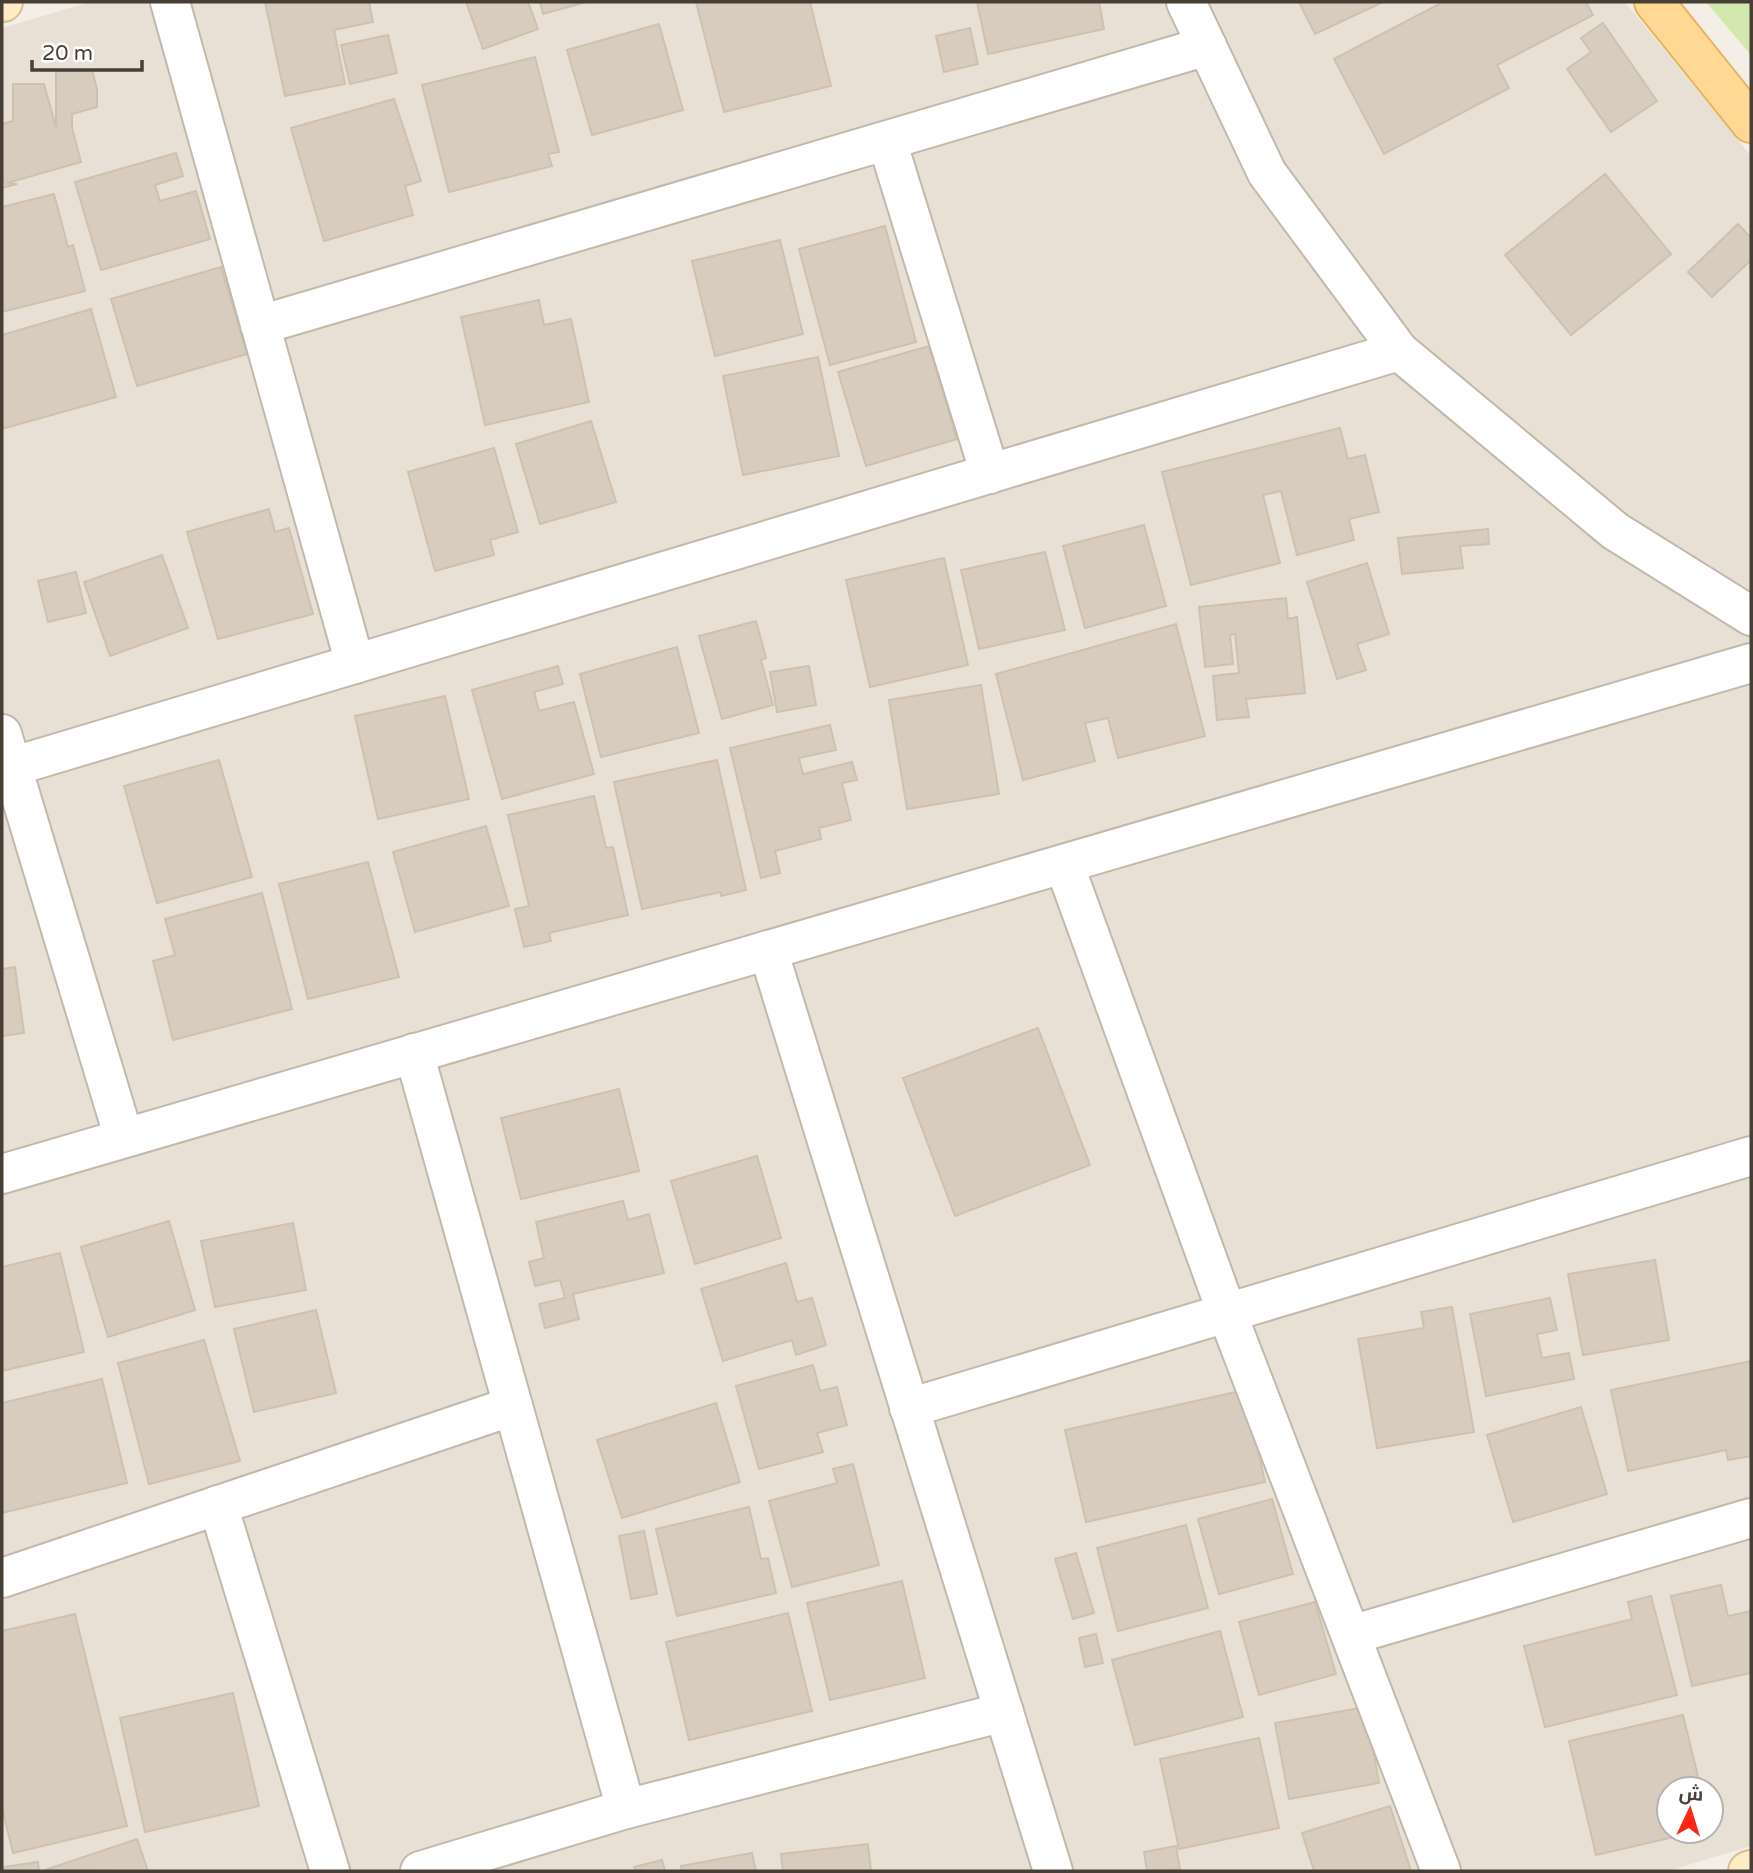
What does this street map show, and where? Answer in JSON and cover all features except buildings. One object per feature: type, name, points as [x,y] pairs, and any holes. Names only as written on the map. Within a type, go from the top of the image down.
[{"type":"main road","points":[[1654,2],[1751,123]]},
{"type":"street","points":[[170,2],[355,664]]},
{"type":"street","points":[[1186,2],[1267,173],[1399,351],[1615,531],[1751,616]]},
{"type":"street","points":[[260,325],[1207,47]]},
{"type":"street","points":[[887,141],[990,474]]},
{"type":"street","points":[[124,1138],[6,751],[355,664],[1399,351]]},
{"type":"street","points":[[2,1174],[1751,663]]},
{"type":"street","points":[[1064,864],[1227,1312],[1441,1871]]},
{"type":"street","points":[[768,950],[1053,1871]]},
{"type":"street","points":[[414,1053],[626,1809]]},
{"type":"street","points":[[909,1408],[1751,1156]]},
{"type":"street","points":[[2,1578],[513,1406]]},
{"type":"street","points":[[218,1505],[330,1871]]},
{"type":"street","points":[[1351,1635],[1751,1518]]},
{"type":"street","points":[[420,1871],[626,1809],[1004,1712]]},
{"type":"shaded area","points":[[90,2],[1625,2],[1751,156],[1751,1846],[1668,1871],[2,1871],[2,28]]},
{"type":"green space","points":[[1706,2],[1751,2],[1751,55]]}]
